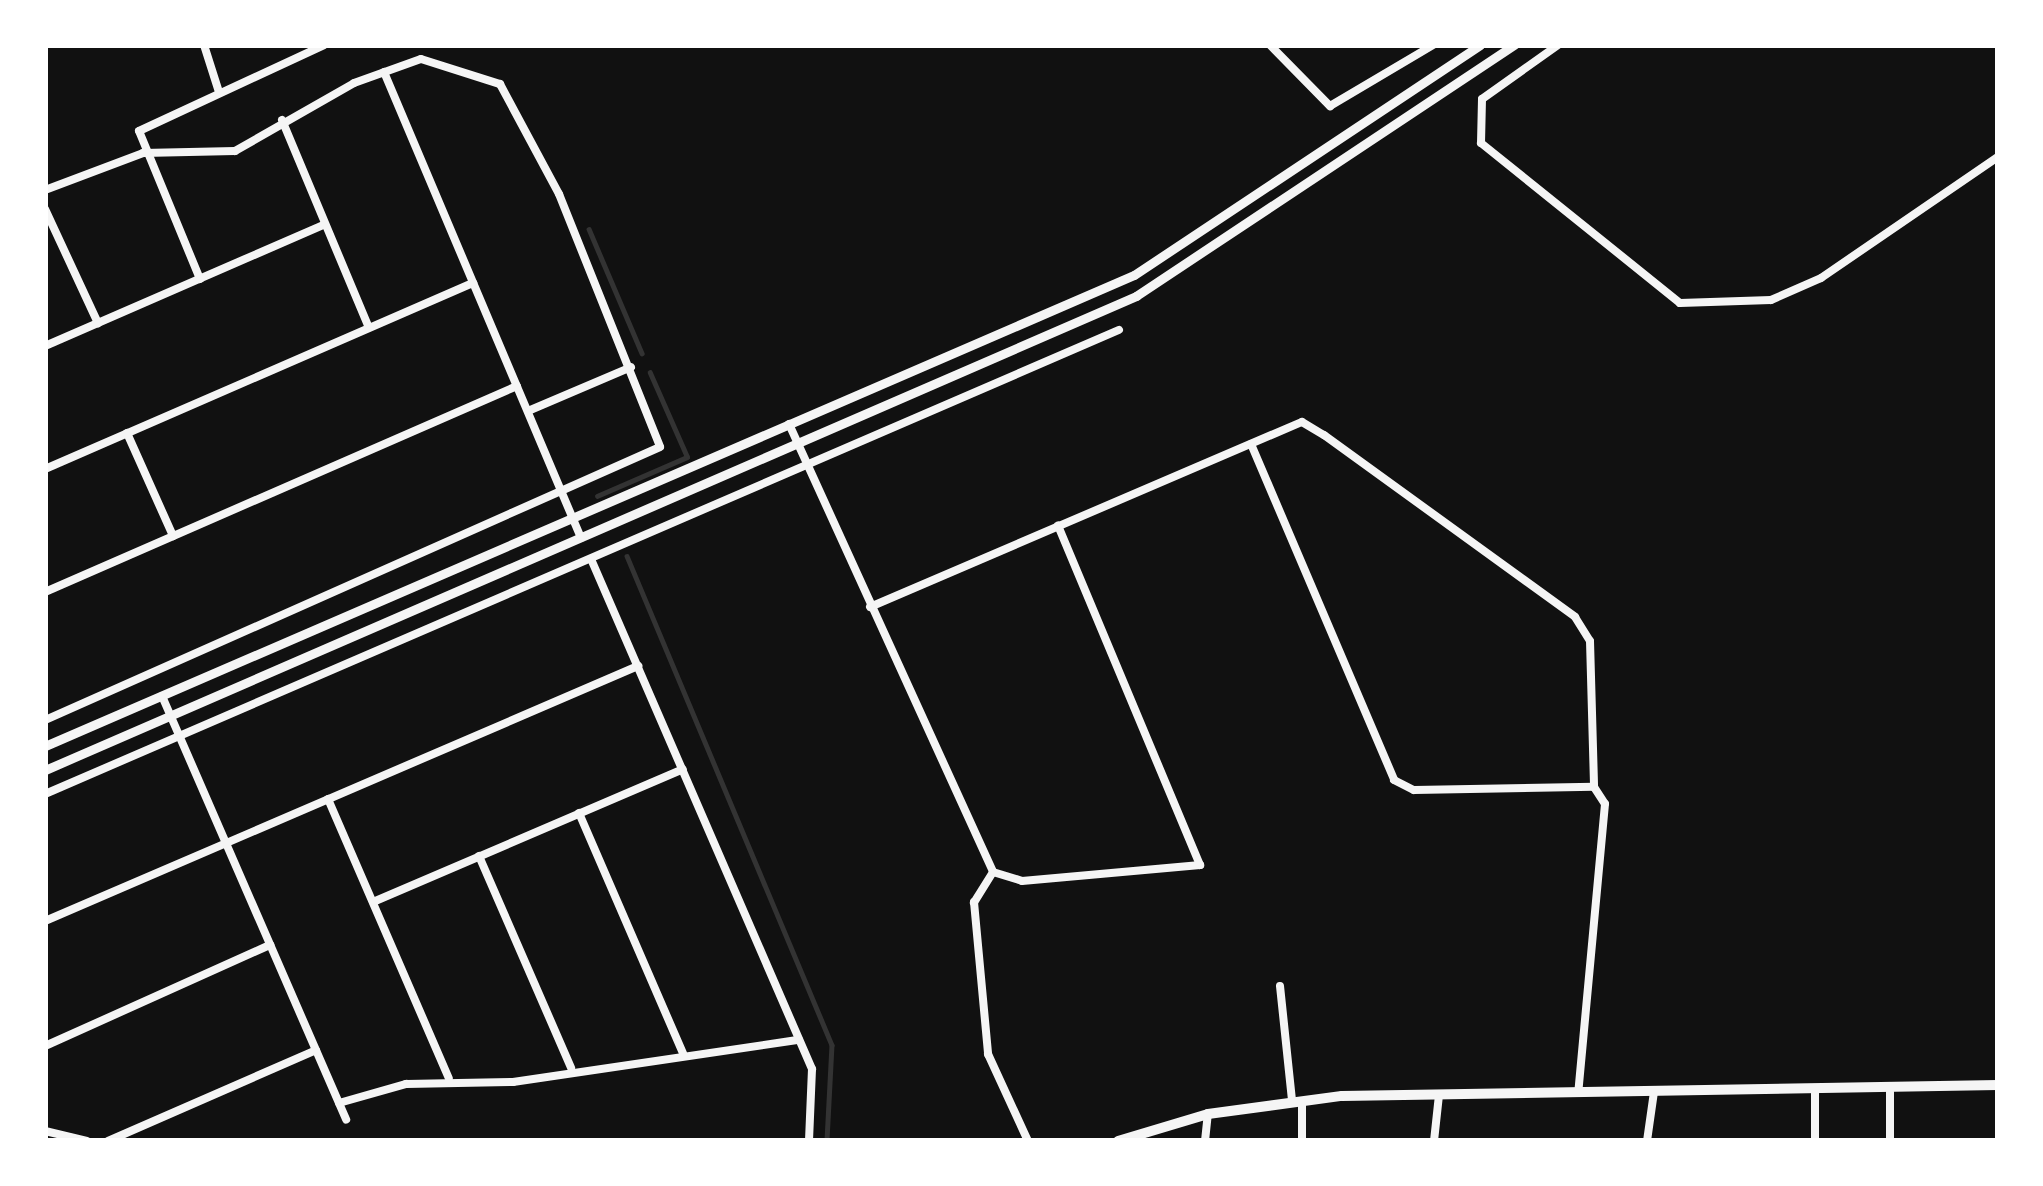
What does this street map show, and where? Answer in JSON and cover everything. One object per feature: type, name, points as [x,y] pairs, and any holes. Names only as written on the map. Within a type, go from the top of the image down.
[{"type":"main road","points":[[1118,1141],[1208,1114],[1297,1101],[1439,1095],[1890,1092],[1998,1085]]},
{"type":"street","points":[[205,45],[219,92]]},
{"type":"street","points":[[200,279],[143,152],[139,131],[150,121],[324,45]]},
{"type":"street","points":[[1270,45],[1330,106],[1433,45]]},
{"type":"street","points":[[45,746],[1161,261],[1480,45]]},
{"type":"street","points":[[45,770],[1165,281],[1514,45]]},
{"type":"street","points":[[1558,45],[1482,99],[1474,129],[1504,169],[1680,303],[1772,300],[1822,278],[1998,157]]},
{"type":"street","points":[[45,190],[143,152],[235,151],[282,120],[384,72],[437,59],[512,96],[632,367],[660,447],[563,496],[45,720]]},
{"type":"street","points":[[384,72],[581,538]]},
{"type":"street","points":[[282,120],[369,328]]},
{"type":"street","points":[[45,209],[98,323]]},
{"type":"street","points":[[45,346],[325,224]]},
{"type":"street","points":[[45,469],[473,283]]},
{"type":"street","points":[[45,794],[1119,330]]},
{"type":"street","points":[[527,411],[632,367]]},
{"type":"street","points":[[45,592],[517,386]]},
{"type":"street","points":[[870,607],[1303,422],[1575,617],[1594,659],[1594,787],[1605,803],[1598,940],[1578,1093]]},
{"type":"street","points":[[789,424],[994,872],[1022,881],[1200,865],[1058,526]]},
{"type":"street","points":[[128,434],[173,536]]},
{"type":"street","points":[[1251,444],[1394,780],[1414,790],[1594,787]]},
{"type":"street","points":[[591,559],[817,1087],[809,1141]]},
{"type":"street","points":[[45,921],[638,666]]},
{"type":"street","points":[[163,696],[346,1120]]},
{"type":"street","points":[[373,902],[682,769]]},
{"type":"street","points":[[328,799],[449,1078]]},
{"type":"street","points":[[579,813],[682,1054]]},
{"type":"street","points":[[479,856],[571,1068]]},
{"type":"street","points":[[994,872],[974,902],[988,1054],[1028,1141]]},
{"type":"street","points":[[45,1046],[270,945]]},
{"type":"street","points":[[1280,986],[1302,1141]]},
{"type":"street","points":[[339,1103],[449,1078],[513,1082],[571,1068],[799,1040]]},
{"type":"street","points":[[108,1141],[316,1050]]},
{"type":"street","points":[[1647,1141],[1654,1092]]},
{"type":"street","points":[[1890,1092],[1890,1141]]},
{"type":"street","points":[[1815,1093],[1815,1141]]},
{"type":"street","points":[[1434,1141],[1439,1095]]},
{"type":"street","points":[[1205,1141],[1208,1114]]},
{"type":"street","points":[[45,1131],[87,1141]]},
{"type":"waterway","points":[[589,229],[642,353]]},
{"type":"waterway","points":[[597,496],[687,457],[650,373]]},
{"type":"waterway","points":[[627,556],[832,1045],[827,1141]]}]
